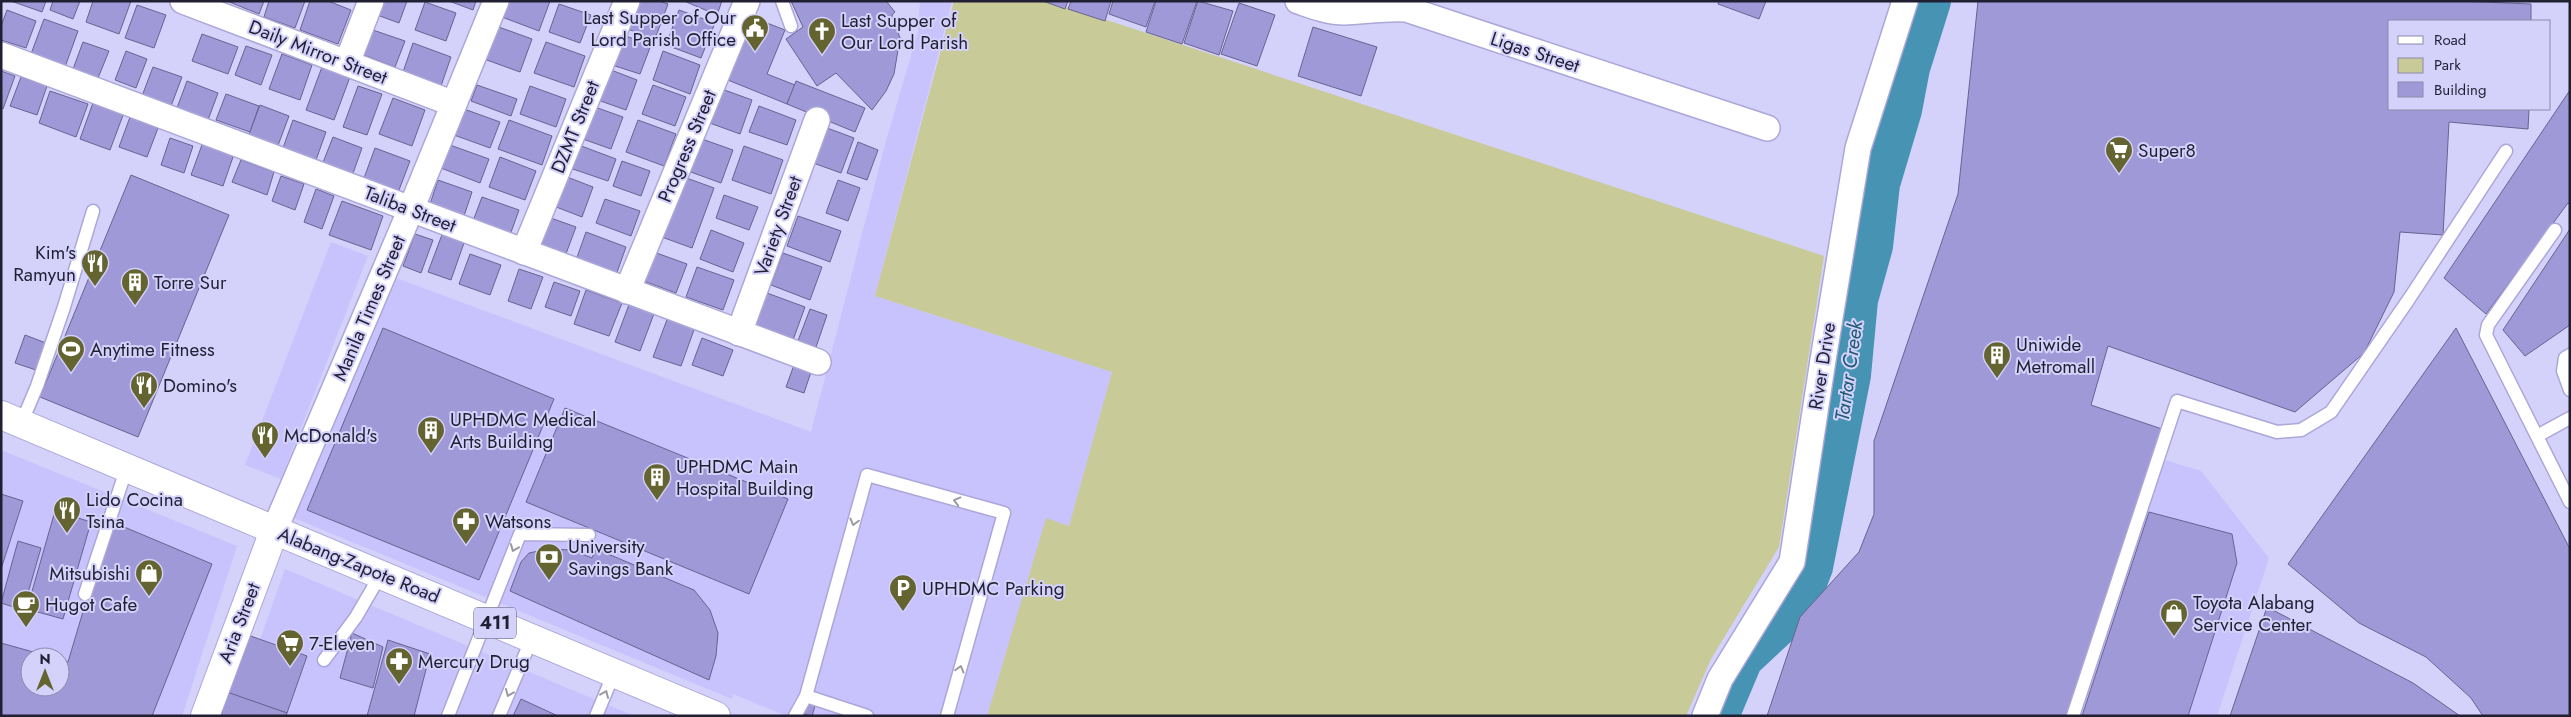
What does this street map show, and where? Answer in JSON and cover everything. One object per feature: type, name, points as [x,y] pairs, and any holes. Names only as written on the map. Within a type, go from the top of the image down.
[{"type":"main road","name":"Alabang-Zapote Road","points":[[11,420],[127,467],[274,531],[381,574],[716,716]]},
{"type":"main road","name":"Aria Street","points":[[205,716],[274,531]]},
{"type":"street","name":"Daily Mirror Street","points":[[183,1],[454,104]]},
{"type":"street","points":[[347,63],[371,1]]},
{"type":"street","name":"Manila Times Street","points":[[274,531],[411,210],[496,1]]},
{"type":"street","name":"DZMT Street","points":[[524,252],[627,1]]},
{"type":"street","name":"Progress Street","points":[[627,291],[747,1]]},
{"type":"street","name":"Ligas Street","points":[[1298,1],[1328,10],[1343,12],[1382,8],[1406,9],[1767,128]]},
{"type":"street","name":"River Drive","points":[[1705,716],[1720,679],[1792,562],[1858,148],[1905,1]]},
{"type":"street","name":"Taliba Street","points":[[1,55],[818,362]]},
{"type":"street","name":"Variety Street","points":[[739,333],[817,120]]},
{"type":"lane","points":[[782,1],[791,26]]},
{"type":"lane","points":[[2073,716],[2176,401],[2277,432],[2301,430],[2331,412],[2409,299],[2506,151]]},
{"type":"lane","points":[[11,420],[33,396],[64,307],[93,211]]},
{"type":"lane","points":[[2555,230],[2486,331],[2489,344],[2538,436],[2570,502]]},
{"type":"lane","points":[[2570,355],[2565,358],[2563,371],[2570,390]]},
{"type":"lane","points":[[2538,436],[2570,418]]},
{"type":"lane","points":[[85,594],[127,467]]},
{"type":"lane","points":[[795,716],[806,696],[867,475],[1004,513],[947,716]]},
{"type":"lane","points":[[448,716],[520,534],[588,535]]},
{"type":"lane","points":[[324,660],[356,617],[381,574]]},
{"type":"lane","points":[[499,716],[532,638]]},
{"type":"lane","points":[[596,716],[614,673]]},
{"type":"lane","points":[[806,696],[820,708],[867,716]]},
{"type":"shaded area","points":[[920,1],[952,1],[875,296],[1112,372],[1069,526],[1046,519],[987,716],[787,716],[733,694],[732,699],[294,518],[396,278],[811,432],[886,141],[918,32]]},
{"type":"shaded area","points":[[331,242],[368,256],[281,479],[245,465]]},
{"type":"shaded area","name":"Mitsubishi","points":[[1,450],[237,546],[182,716],[1,716]]},
{"type":"shaded area","name":"Toyota Alabang Service Center","points":[[2165,460],[2201,471],[2269,558],[2217,716],[2080,716]]},
{"type":"shaded area","points":[[285,569],[634,716],[233,716]]},
{"type":"green space","points":[[954,1],[1049,1],[1824,256],[1779,547],[1711,659],[1686,716],[987,716],[1046,518],[1069,526],[1112,372],[875,296]]},
{"type":"building","points":[[11,1],[46,1],[42,12]]},
{"type":"building","points":[[53,1],[80,1],[73,19],[50,10]]},
{"type":"building","points":[[93,1],[131,1],[119,34],[86,22]]},
{"type":"building","points":[[227,1],[264,1],[259,14]]},
{"type":"building","points":[[269,1],[305,1],[295,28],[264,17]]},
{"type":"building","points":[[310,1],[328,1],[351,10],[338,44],[300,30]]},
{"type":"building","points":[[373,1],[407,1],[399,23],[369,12]]},
{"type":"building","points":[[449,1],[476,1],[473,10]]},
{"type":"building","points":[[507,1],[550,1],[539,31],[502,17]]},
{"type":"building","points":[[632,1],[659,1],[668,4],[655,39],[622,27]]},
{"type":"building","points":[[684,1],[722,1],[717,15]]},
{"type":"building","points":[[791,1],[886,1],[895,12],[892,15],[900,38],[894,74],[886,91],[872,110],[836,73],[817,86],[786,39],[803,27]]},
{"type":"building","points":[[1043,1],[1068,1],[1065,9]]},
{"type":"building","points":[[1071,1],[1111,1],[1105,21],[1068,9]]},
{"type":"building","points":[[1113,1],[1155,1],[1146,27],[1109,14]]},
{"type":"building","points":[[1156,1],[1197,1],[1182,44],[1146,32]]},
{"type":"building","points":[[1198,1],[1233,11],[1219,55],[1184,43]]},
{"type":"building","points":[[1719,1],[1766,1],[1759,19],[1718,4]]},
{"type":"building","name":"Uniwide Metromall","points":[[1978,1],[2459,1],[2531,4],[2531,20],[2388,20],[2388,110],[2529,110],[2528,129],[2449,122],[2443,235],[2400,232],[2394,292],[2364,353],[2295,412],[2108,346],[2091,405],[2162,429],[2067,716],[1767,716],[1800,617],[1859,552],[1874,514],[1874,441],[1958,194]]},
{"type":"building","points":[[425,2],[456,13],[446,41],[415,30]]},
{"type":"building","points":[[1239,3],[1275,15],[1257,66],[1221,54]]},
{"type":"building","points":[[559,4],[591,15],[580,43],[549,32]]},
{"type":"building","points":[[137,5],[166,15],[154,48],[125,38]]},
{"type":"building","points":[[7,10],[36,21],[26,48],[1,40],[1,26]]},
{"type":"building","points":[[679,10],[715,23],[701,58],[666,45]]},
{"type":"building","name":"Last Supper of Our Lord Parish Office","points":[[749,16],[785,30],[767,74],[795,85],[787,104],[723,78]]},
{"type":"building","points":[[44,19],[78,31],[65,67],[31,54]]},
{"type":"building","points":[[496,26],[532,39],[520,72],[484,59]]},
{"type":"building","points":[[1313,27],[1377,47],[1361,96],[1298,76]]},
{"type":"building","points":[[370,29],[405,41],[395,67],[361,54]]},
{"type":"building","points":[[202,34],[238,47],[228,74],[192,61]]},
{"type":"building","points":[[623,35],[651,45],[640,74],[612,65]]},
{"type":"building","points":[[83,42],[109,51],[98,78],[73,69]]},
{"type":"building","points":[[546,42],[585,56],[574,87],[534,73]]},
{"type":"building","points":[[413,43],[451,57],[441,86],[403,72]]},
{"type":"building","points":[[246,46],[272,55],[261,85],[235,75]]},
{"type":"building","points":[[126,51],[147,59],[136,88],[115,80]]},
{"type":"building","points":[[663,51],[700,65],[690,94],[653,80]]},
{"type":"building","points":[[282,54],[312,65],[300,100],[269,89]]},
{"type":"building","points":[[153,67],[182,77],[171,106],[142,96]]},
{"type":"building","points":[[322,67],[350,77],[334,120],[306,110]]},
{"type":"building","points":[[606,68],[637,80],[626,110],[595,99]]},
{"type":"building","points":[[1,71],[15,76],[3,109],[1,108]]},
{"type":"building","points":[[21,77],[47,86],[37,115],[10,106]]},
{"type":"building","points":[[187,81],[218,93],[208,120],[177,108]]},
{"type":"building","points":[[796,81],[865,108],[855,132],[787,104]]},
{"type":"building","points":[[477,85],[517,99],[511,116],[471,101]]},
{"type":"building","points":[[653,85],[686,97],[675,126],[642,114]]},
{"type":"building","points":[[358,86],[382,94],[367,135],[343,127]]},
{"type":"building","points":[[530,86],[566,99],[556,127],[520,114]]},
{"type":"building","points":[[719,88],[752,100],[740,134],[707,122]]},
{"type":"building","points":[[2570,90],[2570,205],[2568,203],[2486,314],[2444,278]]},
{"type":"building","points":[[50,91],[88,104],[76,137],[39,123]]},
{"type":"building","points":[[226,94],[259,106],[250,132],[216,120]]},
{"type":"building","points":[[393,98],[425,110],[412,146],[379,134]]},
{"type":"building","points":[[94,100],[125,110],[110,150],[80,139]]},
{"type":"building","points":[[260,105],[289,116],[277,148],[248,137]]},
{"type":"building","points":[[592,106],[623,117],[611,149],[580,138]]},
{"type":"building","points":[[759,106],[796,120],[787,145],[749,132]]},
{"type":"building","points":[[464,109],[500,122],[490,148],[454,135]]},
{"type":"building","points":[[130,117],[158,128],[147,157],[119,147]]},
{"type":"building","points":[[293,120],[326,132],[316,160],[283,148]]},
{"type":"building","points":[[509,120],[552,136],[542,165],[498,149]]},
{"type":"building","points":[[638,120],[676,134],[664,166],[626,152]]},
{"type":"building","points":[[819,125],[854,138],[841,173],[805,160]]},
{"type":"building","points":[[333,137],[362,148],[352,176],[322,165]]},
{"type":"building","points":[[170,138],[193,146],[184,173],[161,165]]},
{"type":"building","points":[[699,138],[733,150],[721,183],[688,171]]},
{"type":"building","points":[[203,142],[234,154],[223,186],[191,175]]},
{"type":"building","points":[[858,142],[878,150],[867,180],[847,173]]},
{"type":"building","points":[[576,144],[616,159],[608,181],[567,167]]},
{"type":"building","points":[[450,145],[489,159],[480,183],[441,168]]},
{"type":"building","points":[[744,146],[783,160],[771,194],[732,180]]},
{"type":"building","points":[[375,148],[410,161],[399,190],[364,178]]},
{"type":"building","points":[[500,157],[536,171],[525,200],[489,187]]},
{"type":"building","points":[[241,160],[274,172],[267,195],[232,182]]},
{"type":"building","points":[[622,161],[650,171],[641,196],[613,186]]},
{"type":"building","name":"Torre Sur","points":[[131,175],[229,215],[138,437],[40,397]]},
{"type":"building","points":[[562,175],[593,187],[582,217],[551,205]]},
{"type":"building","points":[[281,176],[304,184],[295,210],[272,201]]},
{"type":"building","points":[[681,176],[714,188],[692,248],[659,236]]},
{"type":"building","points":[[438,180],[472,192],[464,216],[430,204]]},
{"type":"building","points":[[838,180],[860,188],[848,221],[826,213]]},
{"type":"building","points":[[316,189],[334,196],[322,229],[304,222]]},
{"type":"building","points":[[724,195],[758,207],[749,230],[716,218]]},
{"type":"building","points":[[482,197],[519,210],[510,235],[473,221]]},
{"type":"building","points":[[605,199],[640,211],[631,236],[596,223]]},
{"type":"building","points":[[342,201],[383,216],[371,250],[329,235]]},
{"type":"building","points":[[798,216],[841,231],[830,262],[787,246]]},
{"type":"building","points":[[548,217],[576,227],[564,259],[536,248]]},
{"type":"building","points":[[2570,229],[2570,325],[2525,356],[2503,330]]},
{"type":"building","points":[[711,230],[744,243],[733,272],[700,259]]},
{"type":"building","points":[[443,232],[465,240],[451,280],[428,272]]},
{"type":"building","points":[[586,232],[626,247],[615,278],[575,263]]},
{"type":"building","points":[[415,234],[433,240],[421,273],[403,266]]},
{"type":"building","points":[[651,251],[687,264],[676,293],[641,280]]},
{"type":"building","points":[[783,253],[822,267],[810,300],[771,285]]},
{"type":"building","points":[[470,254],[501,265],[490,295],[459,284]]},
{"type":"building","points":[[697,267],[734,280],[723,310],[686,297]]},
{"type":"building","points":[[519,269],[543,277],[531,309],[508,301]]},
{"type":"building","points":[[554,282],[580,291],[571,316],[545,307]]},
{"type":"building","points":[[586,290],[622,303],[609,336],[574,324]]},
{"type":"building","points":[[767,293],[805,307],[793,340],[755,326]]},
{"type":"building","points":[[630,302],[655,311],[640,351],[615,342]]},
{"type":"building","points":[[810,309],[827,315],[814,353],[796,346]]},
{"type":"building","points":[[668,317],[695,327],[681,366],[653,357]]},
{"type":"building","name":"UPHDMC Medical Arts Building","points":[[383,328],[554,399],[479,580],[307,510]]},
{"type":"building","points":[[2456,328],[2570,549],[2570,716],[2483,716],[2471,698],[2426,657],[2359,623],[2288,564]]},
{"type":"building","points":[[25,335],[46,343],[36,370],[15,363]]},
{"type":"building","points":[[702,338],[733,350],[723,376],[692,365]]},
{"type":"building","points":[[794,365],[811,372],[804,393],[786,387]]},
{"type":"building","name":"UPHDMC Main Hospital Building","points":[[565,408],[788,499],[749,594],[526,502]]},
{"type":"building","points":[[1,494],[23,501],[1,569]]},
{"type":"building","points":[[55,511],[91,522],[63,619],[27,609]]},
{"type":"building","name":"Toyota Alabang Service Center","points":[[2149,512],[2232,534],[2237,563],[2188,716],[2082,716]]},
{"type":"building","name":"Mitsubishi","points":[[110,521],[212,564],[152,716],[1,716],[1,643],[20,648],[20,697],[70,697],[70,655]]},
{"type":"building","points":[[18,541],[41,548],[23,610],[1,603]]},
{"type":"building","points":[[548,549],[572,550],[592,558],[596,549],[694,590],[710,610],[718,633],[716,656],[709,680],[510,591],[521,562],[529,553]]},
{"type":"building","points":[[2267,607],[2413,683],[2460,716],[2230,716]]},
{"type":"building","points":[[352,633],[383,647],[373,688],[340,678]]},
{"type":"building","points":[[245,634],[307,656],[287,713],[225,692]]},
{"type":"building","name":"Mercury Drug","points":[[388,640],[430,654],[414,716],[367,716]]},
{"type":"building","points":[[227,692],[287,713],[286,716],[221,716]]},
{"type":"building","points":[[521,699],[558,716],[513,716]]},
{"type":"building","points":[[808,703],[815,706],[812,716],[804,714]]},
{"type":"waterway","name":"Tartar Creek","points":[[1719,716],[1743,659],[1797,609],[1813,567],[1851,375],[1858,300],[1873,246],[1880,184],[1902,110],[1910,68],[1931,1]]},
{"type":"place","name":"Last Supper of Our Lord Parish Office","points":[[755,52]]},
{"type":"place","name":"Last Supper of Our Lord Parish","points":[[822,55]]},
{"type":"place","name":"Super8","points":[[2119,174]]},
{"type":"place","name":"Kim's Ramyun","points":[[95,287]]},
{"type":"place","name":"Torre Sur","points":[[135,306]]},
{"type":"place","name":"Anytime Fitness","points":[[71,373]]},
{"type":"place","name":"Uniwide Metromall","points":[[1997,379]]},
{"type":"place","name":"Domino's","points":[[144,409]]},
{"type":"place","name":"UPHDMC Medical Arts Building","points":[[431,454]]},
{"type":"place","name":"McDonald's","points":[[265,459]]},
{"type":"place","name":"UPHDMC Main Hospital Building","points":[[657,501]]},
{"type":"place","name":"Lido Cocina Tsina","points":[[67,534]]},
{"type":"place","name":"Watsons","points":[[466,545]]},
{"type":"place","name":"University Savings Bank","points":[[549,581]]},
{"type":"place","name":"Mitsubishi","points":[[149,597]]},
{"type":"place","name":"UPHDMC Parking","points":[[903,612]]},
{"type":"place","name":"Hugot Cafe","points":[[26,628]]},
{"type":"place","name":"Toyota Alabang Service Center","points":[[2174,637]]},
{"type":"place","name":"7-Eleven","points":[[290,667]]},
{"type":"place","name":"Mercury Drug","points":[[399,685]]}]
